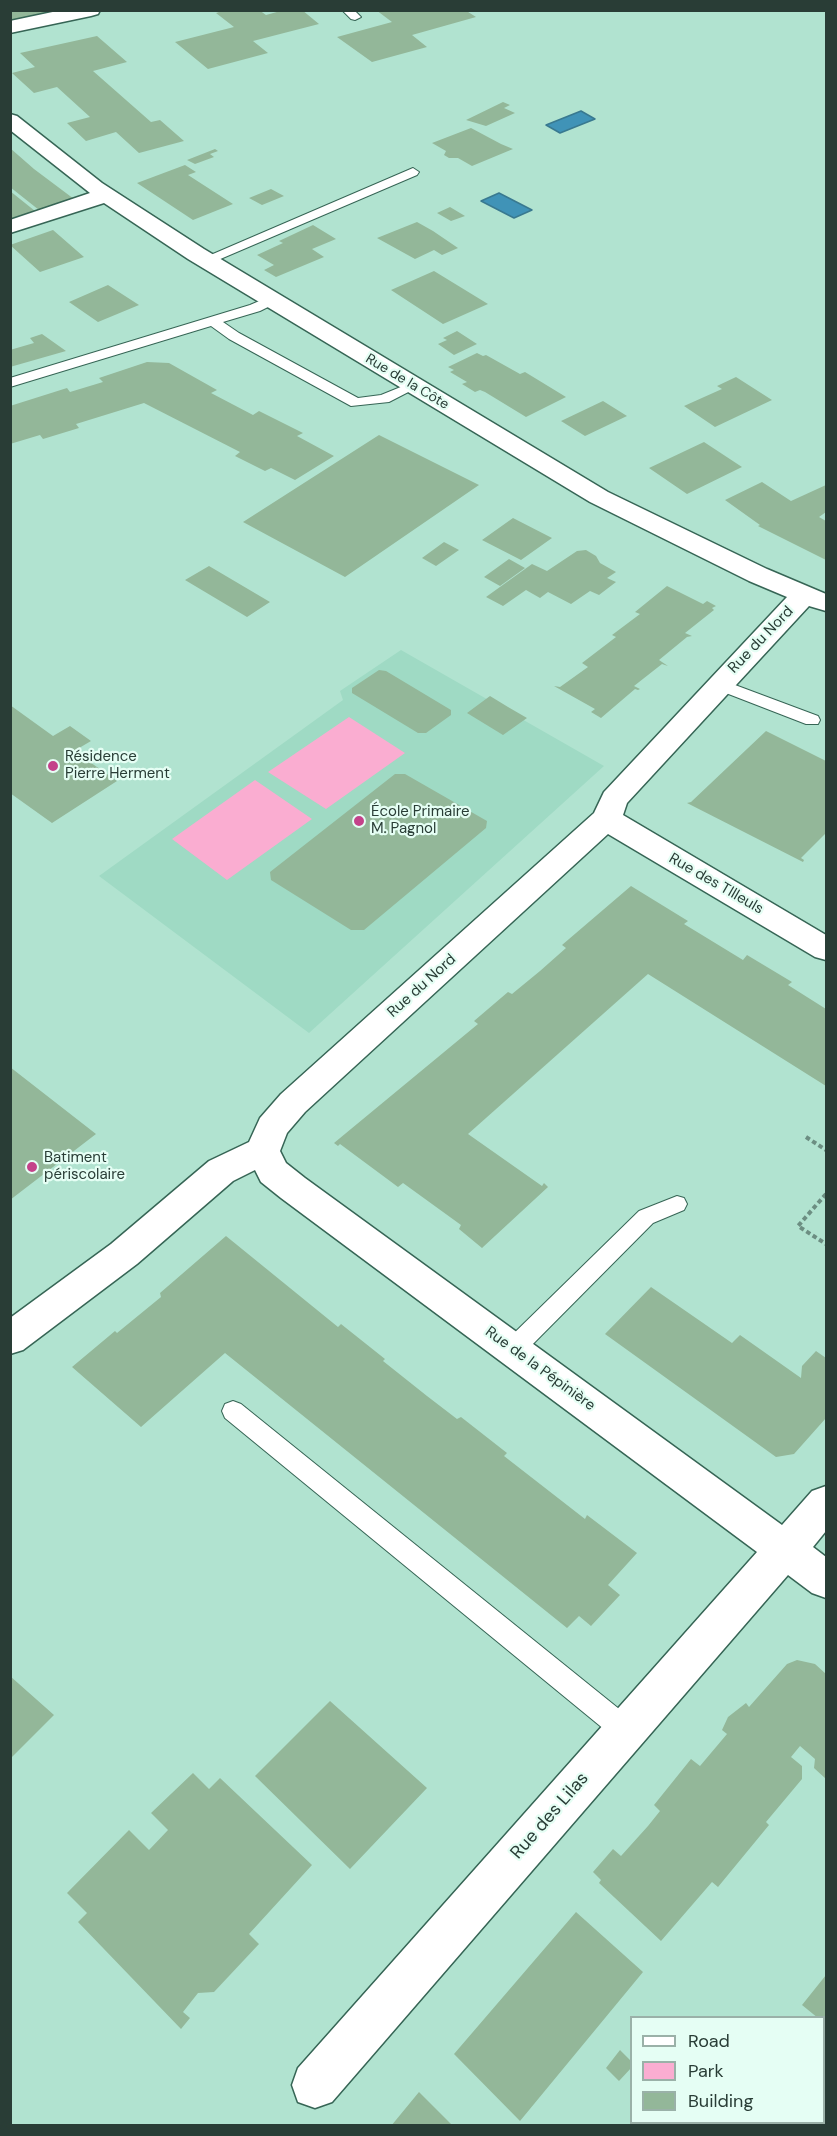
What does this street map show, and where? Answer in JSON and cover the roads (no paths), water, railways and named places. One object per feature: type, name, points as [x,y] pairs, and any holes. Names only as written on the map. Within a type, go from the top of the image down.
[{"type":"street","points":[[10,27],[91,10]]},
{"type":"street","name":"Rue de la Côte","points":[[10,120],[106,195],[206,260],[599,497],[741,567],[815,599]]},
{"type":"street","points":[[10,227],[106,195]]},
{"type":"street","name":"Rue du Nord","points":[[263,1151],[272,1126],[293,1103],[607,818],[614,799],[719,684],[815,599]]},
{"type":"street","name":"Rue des TIlleuls","points":[[607,818],[622,830],[826,949]]},
{"type":"street","points":[[10,1339],[124,1254],[221,1171],[263,1151]]},
{"type":"street","name":"Rue de la Pépinière","points":[[263,1151],[273,1172],[293,1188],[826,1580]]},
{"type":"street","points":[[785,1549],[826,1503]]},
{"type":"street","name":"Rue des Lilas","points":[[315,2085],[785,1549]]},
{"type":"lane","points":[[206,260],[413,172]]},
{"type":"lane","points":[[10,383],[255,308],[271,300]]},
{"type":"lane","points":[[213,321],[234,336],[356,403],[384,399],[413,386]]},
{"type":"lane","points":[[719,684],[812,720]]},
{"type":"lane","points":[[513,1349],[646,1217],[677,1204]]},
{"type":"lane","points":[[233,1411],[625,1730]]},
{"type":"water","points":[[581,111],[595,119],[560,133],[546,125]]},
{"type":"water","points":[[499,193],[532,210],[514,218],[481,201]]},
{"type":"place","name":"Résidence Pierre Herment","points":[[53,766]]},
{"type":"place","name":"École Primaire M. Pagnol","points":[[359,821]]},
{"type":"place","name":"Batiment périscolaire","points":[[32,1167]]}]
